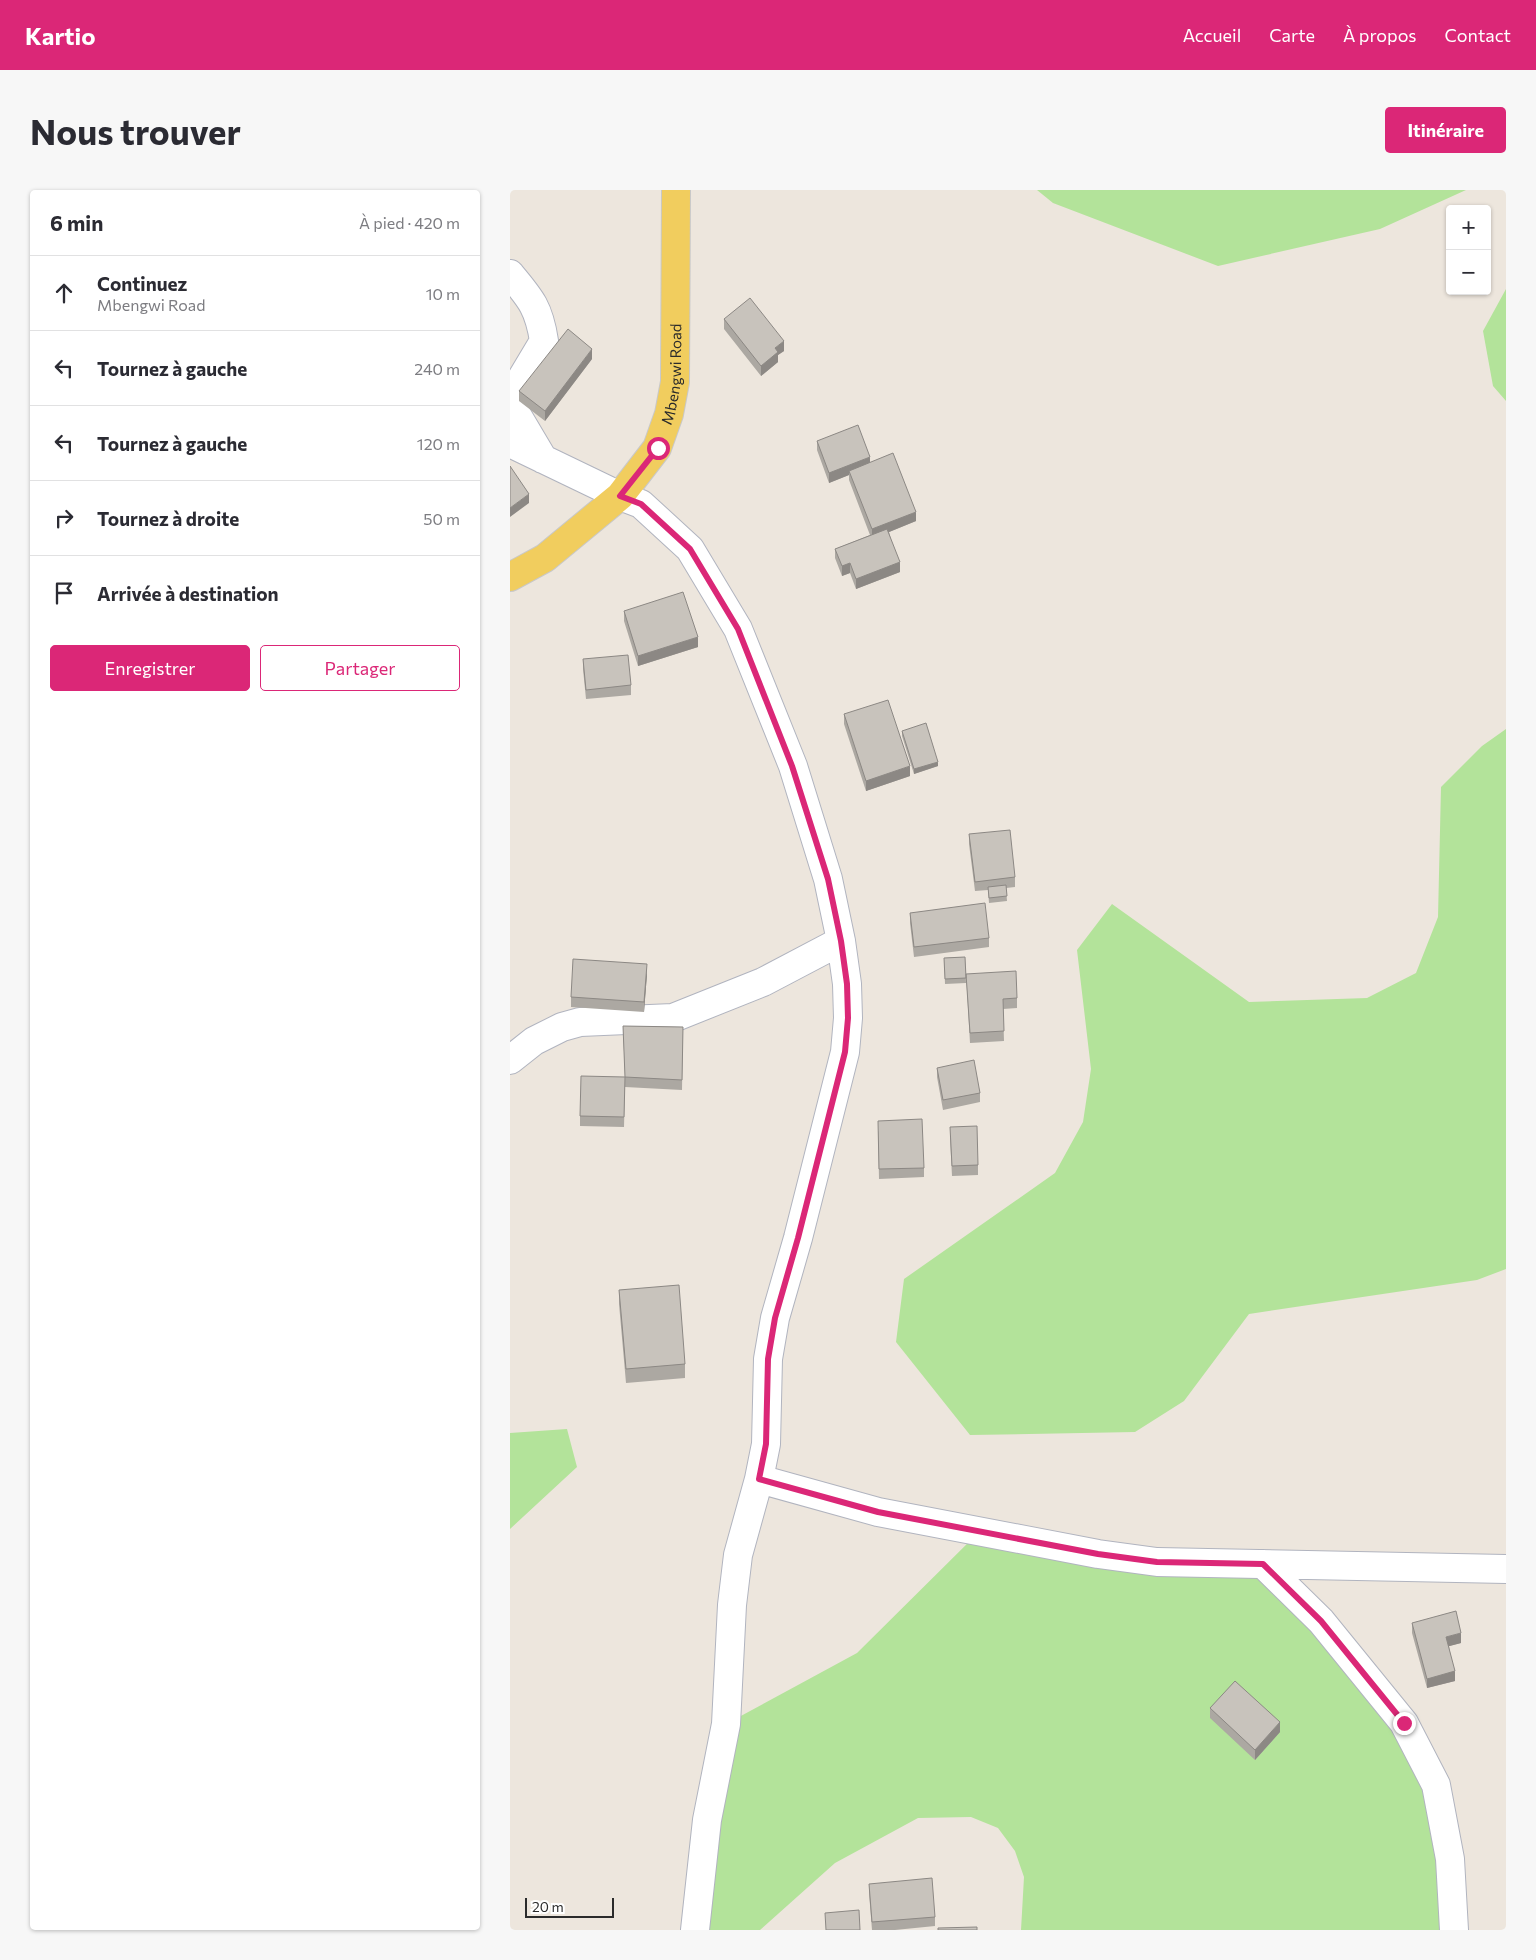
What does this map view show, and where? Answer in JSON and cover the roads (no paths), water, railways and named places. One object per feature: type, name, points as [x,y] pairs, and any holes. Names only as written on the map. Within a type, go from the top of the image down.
[{"type":"main road","name":"Mbengwi Road","points":[[510,577],[545,558],[620,496],[658,448],[669,414],[675,382],[676,190]]},
{"type":"street","points":[[510,274],[533,303],[541,325],[544,341],[516,386],[511,405],[543,459]]},
{"type":"street","points":[[510,443],[620,496],[641,504],[690,549],[738,629],[792,766],[828,879],[841,941],[848,1018],[845,1052],[798,1238],[775,1318],[768,1359],[766,1444],[759,1479],[738,1555],[732,1605],[726,1724],[707,1820],[695,1930]]},
{"type":"street","points":[[510,1060],[534,1041],[580,1022],[673,1018],[763,982],[841,941]]},
{"type":"street","points":[[759,1479],[878,1512],[1098,1554],[1157,1562],[1506,1569]]},
{"type":"street","points":[[1263,1564],[1327,1628],[1404,1723],[1423,1758],[1436,1785],[1450,1859],[1454,1930]]}]
